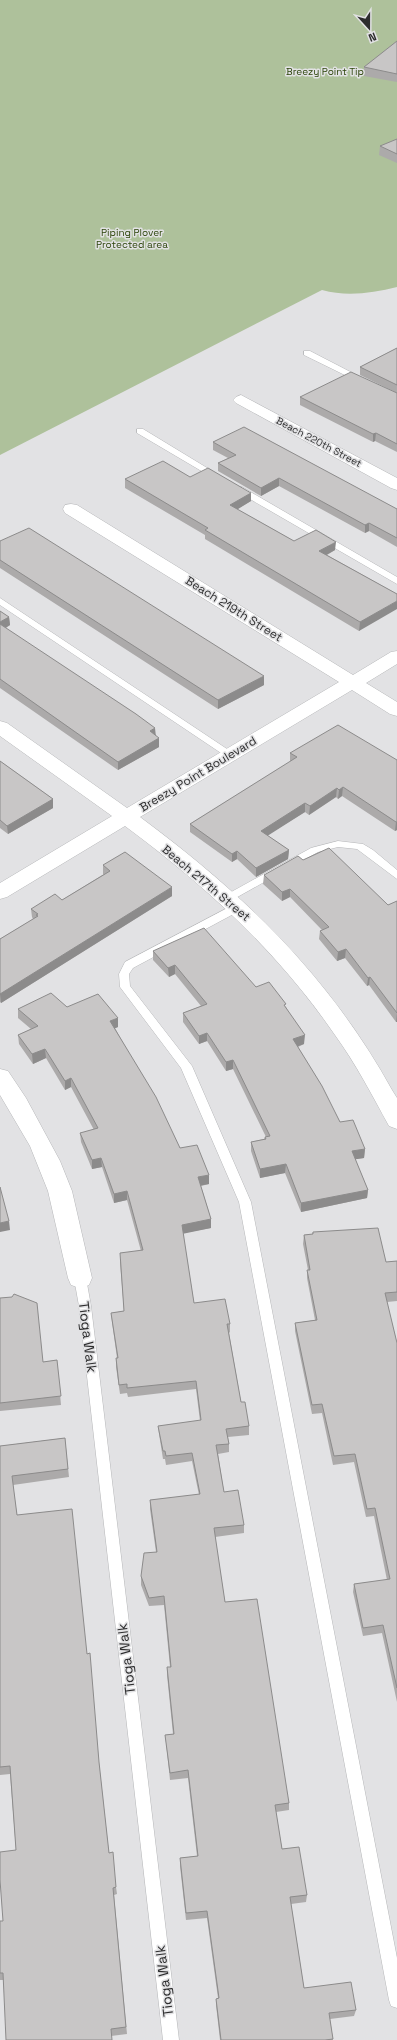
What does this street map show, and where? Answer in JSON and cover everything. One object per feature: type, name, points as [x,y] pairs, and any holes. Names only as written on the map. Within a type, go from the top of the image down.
[{"type":"street","name":"Beach 220th Street","points":[[241,400],[397,484]]},
{"type":"street","name":"Beach 219th Street","points":[[71,509],[397,710]]},
{"type":"street","name":"Breezy Point Boulevard","points":[[3,887],[124,818],[397,656]]},
{"type":"street","name":"Beach 217th Street","points":[[0,727],[124,818],[232,902],[276,947],[327,1007],[374,1077],[397,1120]]},
{"type":"street","points":[[0,1077],[22,1108],[50,1164],[67,1218],[80,1278]]},
{"type":"lane","points":[[307,352],[370,384]]},
{"type":"lane","points":[[140,431],[397,581]]},
{"type":"lane","points":[[0,601],[230,755]]},
{"type":"lane","points":[[397,876],[369,852],[359,846],[338,844],[315,850],[129,965],[124,974],[125,987],[186,1066],[245,1202],[397,2000]]},
{"type":"lane","name":"Tioga Walk","points":[[80,1278],[171,2040]]},
{"type":"green space","name":"Piping Plover Protected area","points":[[0,0],[397,0],[397,287],[350,294],[322,290],[0,455]]},
{"type":"building","points":[[397,41],[397,74],[364,67]]},
{"type":"building","points":[[397,139],[397,154],[380,146]]},
{"type":"building","points":[[397,348],[397,385],[360,367]]},
{"type":"building","points":[[351,372],[397,393],[397,444],[376,433],[373,434],[300,397]]},
{"type":"building","points":[[244,427],[397,509],[397,538],[369,523],[365,525],[279,478],[261,488],[218,463],[236,455],[213,442]]},
{"type":"building","points":[[163,461],[190,477],[208,468],[251,493],[230,505],[294,541],[316,530],[336,542],[319,551],[397,594],[397,601],[360,622],[205,530],[208,528],[125,479]]},
{"type":"building","points":[[29,528],[264,676],[218,700],[0,560],[0,541]]},
{"type":"building","points":[[0,611],[9,617],[0,622]]},
{"type":"building","points":[[0,624],[136,714],[155,728],[150,731],[159,738],[118,762],[0,679]]},
{"type":"building","points":[[338,725],[397,760],[397,822],[343,787],[339,790],[337,788],[310,806],[305,803],[261,831],[289,850],[256,868],[237,851],[232,854],[190,824],[297,757],[290,753]]},
{"type":"building","points":[[0,761],[53,799],[7,826],[0,820]]},
{"type":"building","points":[[329,848],[388,905],[397,901],[397,1013],[370,977],[368,978],[346,949],[338,952],[320,931],[329,927],[290,889],[282,892],[264,875],[298,856],[303,860]]},
{"type":"building","points":[[125,852],[172,887],[0,994],[0,939],[38,916],[36,915],[38,914],[31,909],[55,894],[62,900],[110,871],[103,865]]},
{"type":"building","points":[[204,928],[256,987],[269,982],[286,1004],[284,1005],[305,1035],[293,1039],[322,1086],[340,1122],[353,1120],[365,1149],[352,1151],[368,1190],[301,1203],[286,1164],[260,1169],[251,1142],[266,1139],[265,1137],[270,1136],[233,1060],[226,1062],[207,1033],[199,1036],[183,1013],[207,1004],[175,965],[168,968],[153,951]]},
{"type":"building","points":[[51,993],[67,1007],[98,994],[118,1018],[110,1021],[156,1097],[180,1148],[197,1145],[209,1175],[198,1177],[211,1219],[182,1225],[194,1303],[225,1299],[230,1324],[227,1324],[241,1402],[245,1402],[249,1426],[226,1429],[229,1444],[216,1445],[224,1492],[238,1490],[244,1525],[214,1528],[225,1602],[257,1599],[289,1803],[275,1805],[282,1849],[299,1847],[307,1895],[290,1897],[304,1988],[351,1982],[356,2010],[329,2013],[333,2039],[221,2040],[216,1999],[219,1998],[207,1911],[186,1913],[180,1858],[198,1856],[188,1770],[170,1773],[165,1735],[174,1734],[167,1667],[171,1667],[164,1596],[149,1598],[141,1576],[144,1553],[157,1552],[150,1500],[200,1494],[192,1453],[166,1456],[165,1451],[163,1451],[158,1426],[201,1420],[196,1381],[127,1388],[127,1384],[119,1385],[116,1358],[118,1358],[111,1313],[124,1311],[120,1253],[143,1250],[127,1191],[114,1194],[101,1158],[92,1160],[80,1133],[98,1128],[71,1078],[65,1081],[45,1049],[32,1054],[18,1035],[38,1026],[18,1009]]},
{"type":"building","points":[[0,1187],[9,1221],[0,1223]]},
{"type":"building","points":[[378,1228],[386,1262],[397,1261],[397,1292],[385,1293],[397,1343],[397,1688],[383,1625],[363,1628],[354,1584],[390,1579],[375,1508],[367,1509],[355,1454],[334,1456],[322,1404],[312,1405],[295,1323],[317,1320],[307,1270],[310,1270],[304,1235],[313,1234],[313,1232]]},
{"type":"building","points":[[14,1294],[37,1303],[43,1362],[57,1360],[61,1396],[0,1403],[0,1298],[12,1297]]},
{"type":"building","points":[[65,1438],[68,1469],[12,1476],[17,1515],[72,1509],[87,1654],[90,1653],[99,1762],[109,1853],[113,1852],[116,1887],[113,1888],[126,2027],[111,2029],[112,2040],[6,2040],[3,1973],[0,1973],[0,1921],[3,1921],[0,1880],[0,1852],[16,1850],[10,1766],[0,1767],[0,1446]]},
{"type":"park label","name":"Breezy Point Tip","points":[[325,71]]}]
